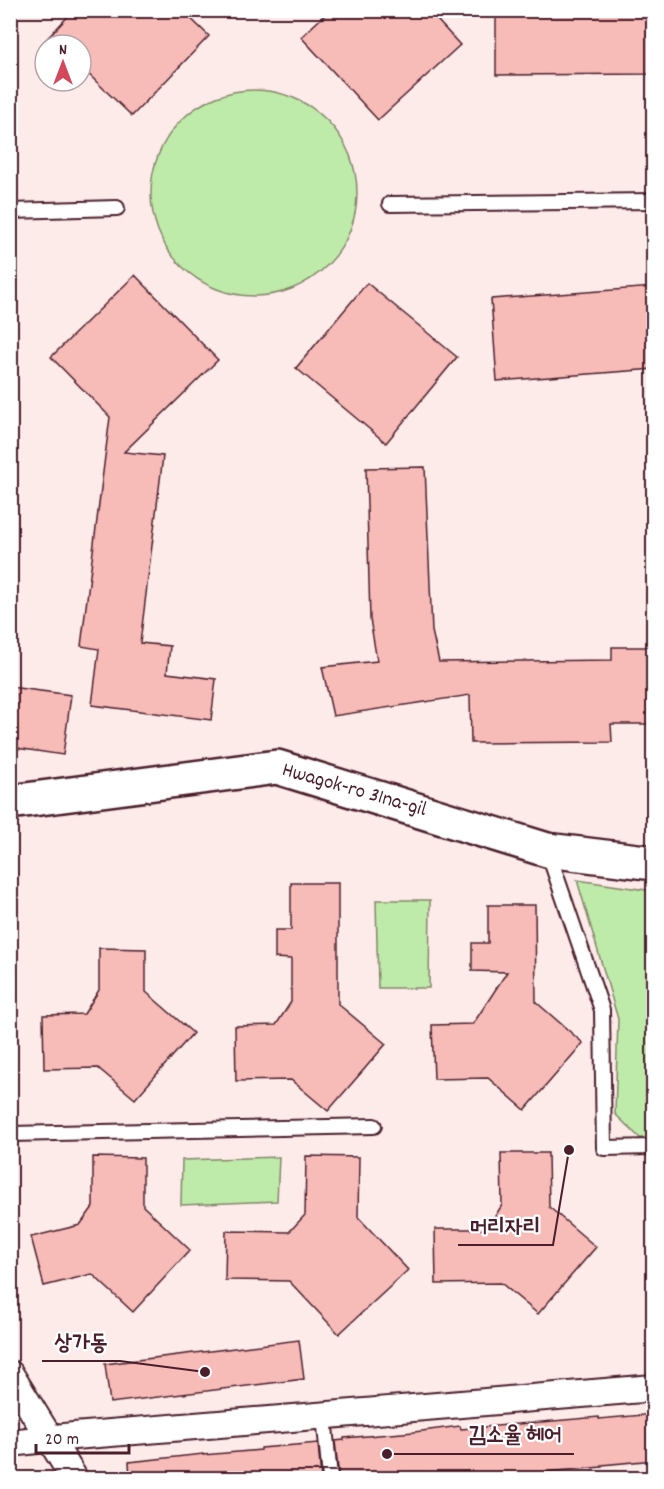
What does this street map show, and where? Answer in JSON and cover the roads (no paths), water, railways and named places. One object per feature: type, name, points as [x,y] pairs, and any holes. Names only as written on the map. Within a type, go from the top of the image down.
[{"type":"street","name":"Hwagok-ro 31na-gil","points":[[12,802],[277,767],[547,850],[654,863]]},
{"type":"street","points":[[10,1374],[74,1479]]},
{"type":"street","points":[[10,1443],[654,1388]]},
{"type":"lane","points":[[390,204],[654,201]]},
{"type":"lane","points":[[10,211],[117,208]]},
{"type":"lane","points":[[547,850],[602,1010],[604,1148],[654,1147]]},
{"type":"lane","points":[[10,1134],[374,1126]]},
{"type":"lane","points":[[324,1416],[330,1479]]},
{"type":"place","name":"머리자리","points":[[569,1150]]},
{"type":"place","name":"상가동","points":[[205,1372]]},
{"type":"place","name":"김소율 헤어","points":[[387,1454]]}]
